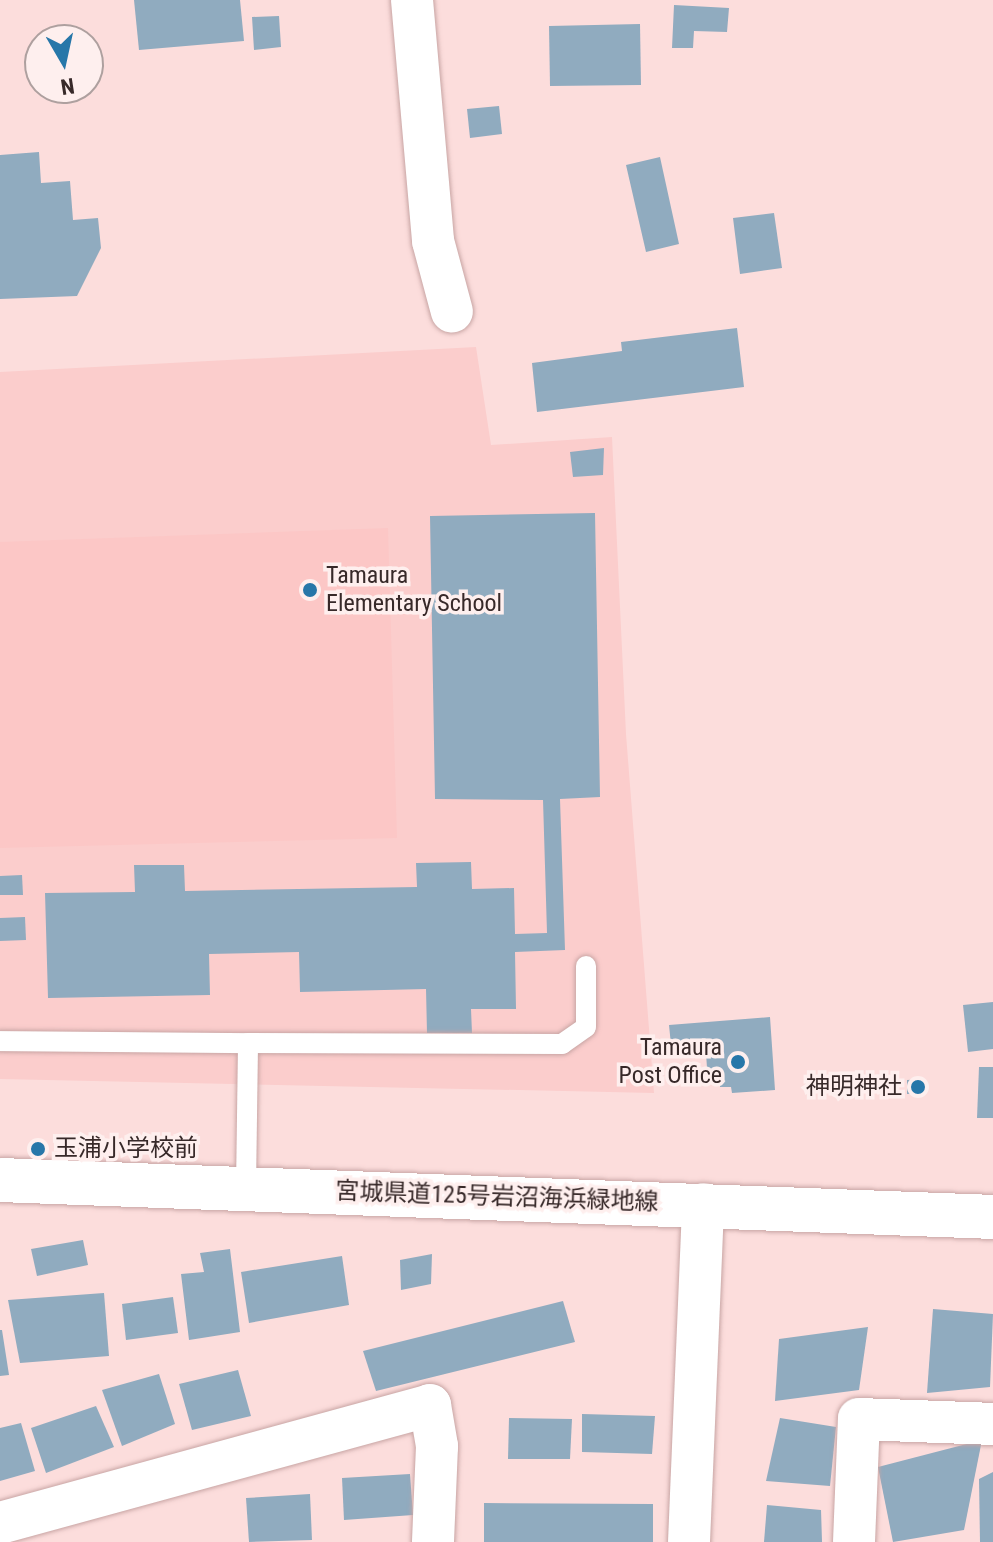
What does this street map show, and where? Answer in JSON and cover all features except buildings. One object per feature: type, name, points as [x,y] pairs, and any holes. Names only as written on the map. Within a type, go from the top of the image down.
[{"type":"main road","name":"宮城県道125号岩沼海浜緑地線","points":[[0,1180],[993,1217]]},
{"type":"street","points":[[412,0],[433,241],[452,312]]},
{"type":"street","points":[[689,1542],[703,1204]]},
{"type":"street","points":[[0,1523],[430,1405],[437,1446],[433,1542]]},
{"type":"street","points":[[854,1542],[859,1419],[993,1424]]},
{"type":"lane","points":[[0,1041],[562,1044],[586,1027],[586,966]]},
{"type":"lane","points":[[246,1188],[248,1043]]},
{"type":"shaded area","name":"Tamaura Elementary School","points":[[476,347],[491,445],[612,437],[626,734],[654,1093],[0,1079],[0,372]]},
{"type":"shaded area","points":[[388,528],[397,838],[0,848],[0,542]]},
{"type":"place","name":"Tamaura Elementary School","points":[[310,590]]},
{"type":"place","name":"Tamaura Post Office","points":[[738,1062]]},
{"type":"place","name":"神明神社","points":[[918,1087]]},
{"type":"place","name":"玉浦小学校前","points":[[38,1149]]}]
